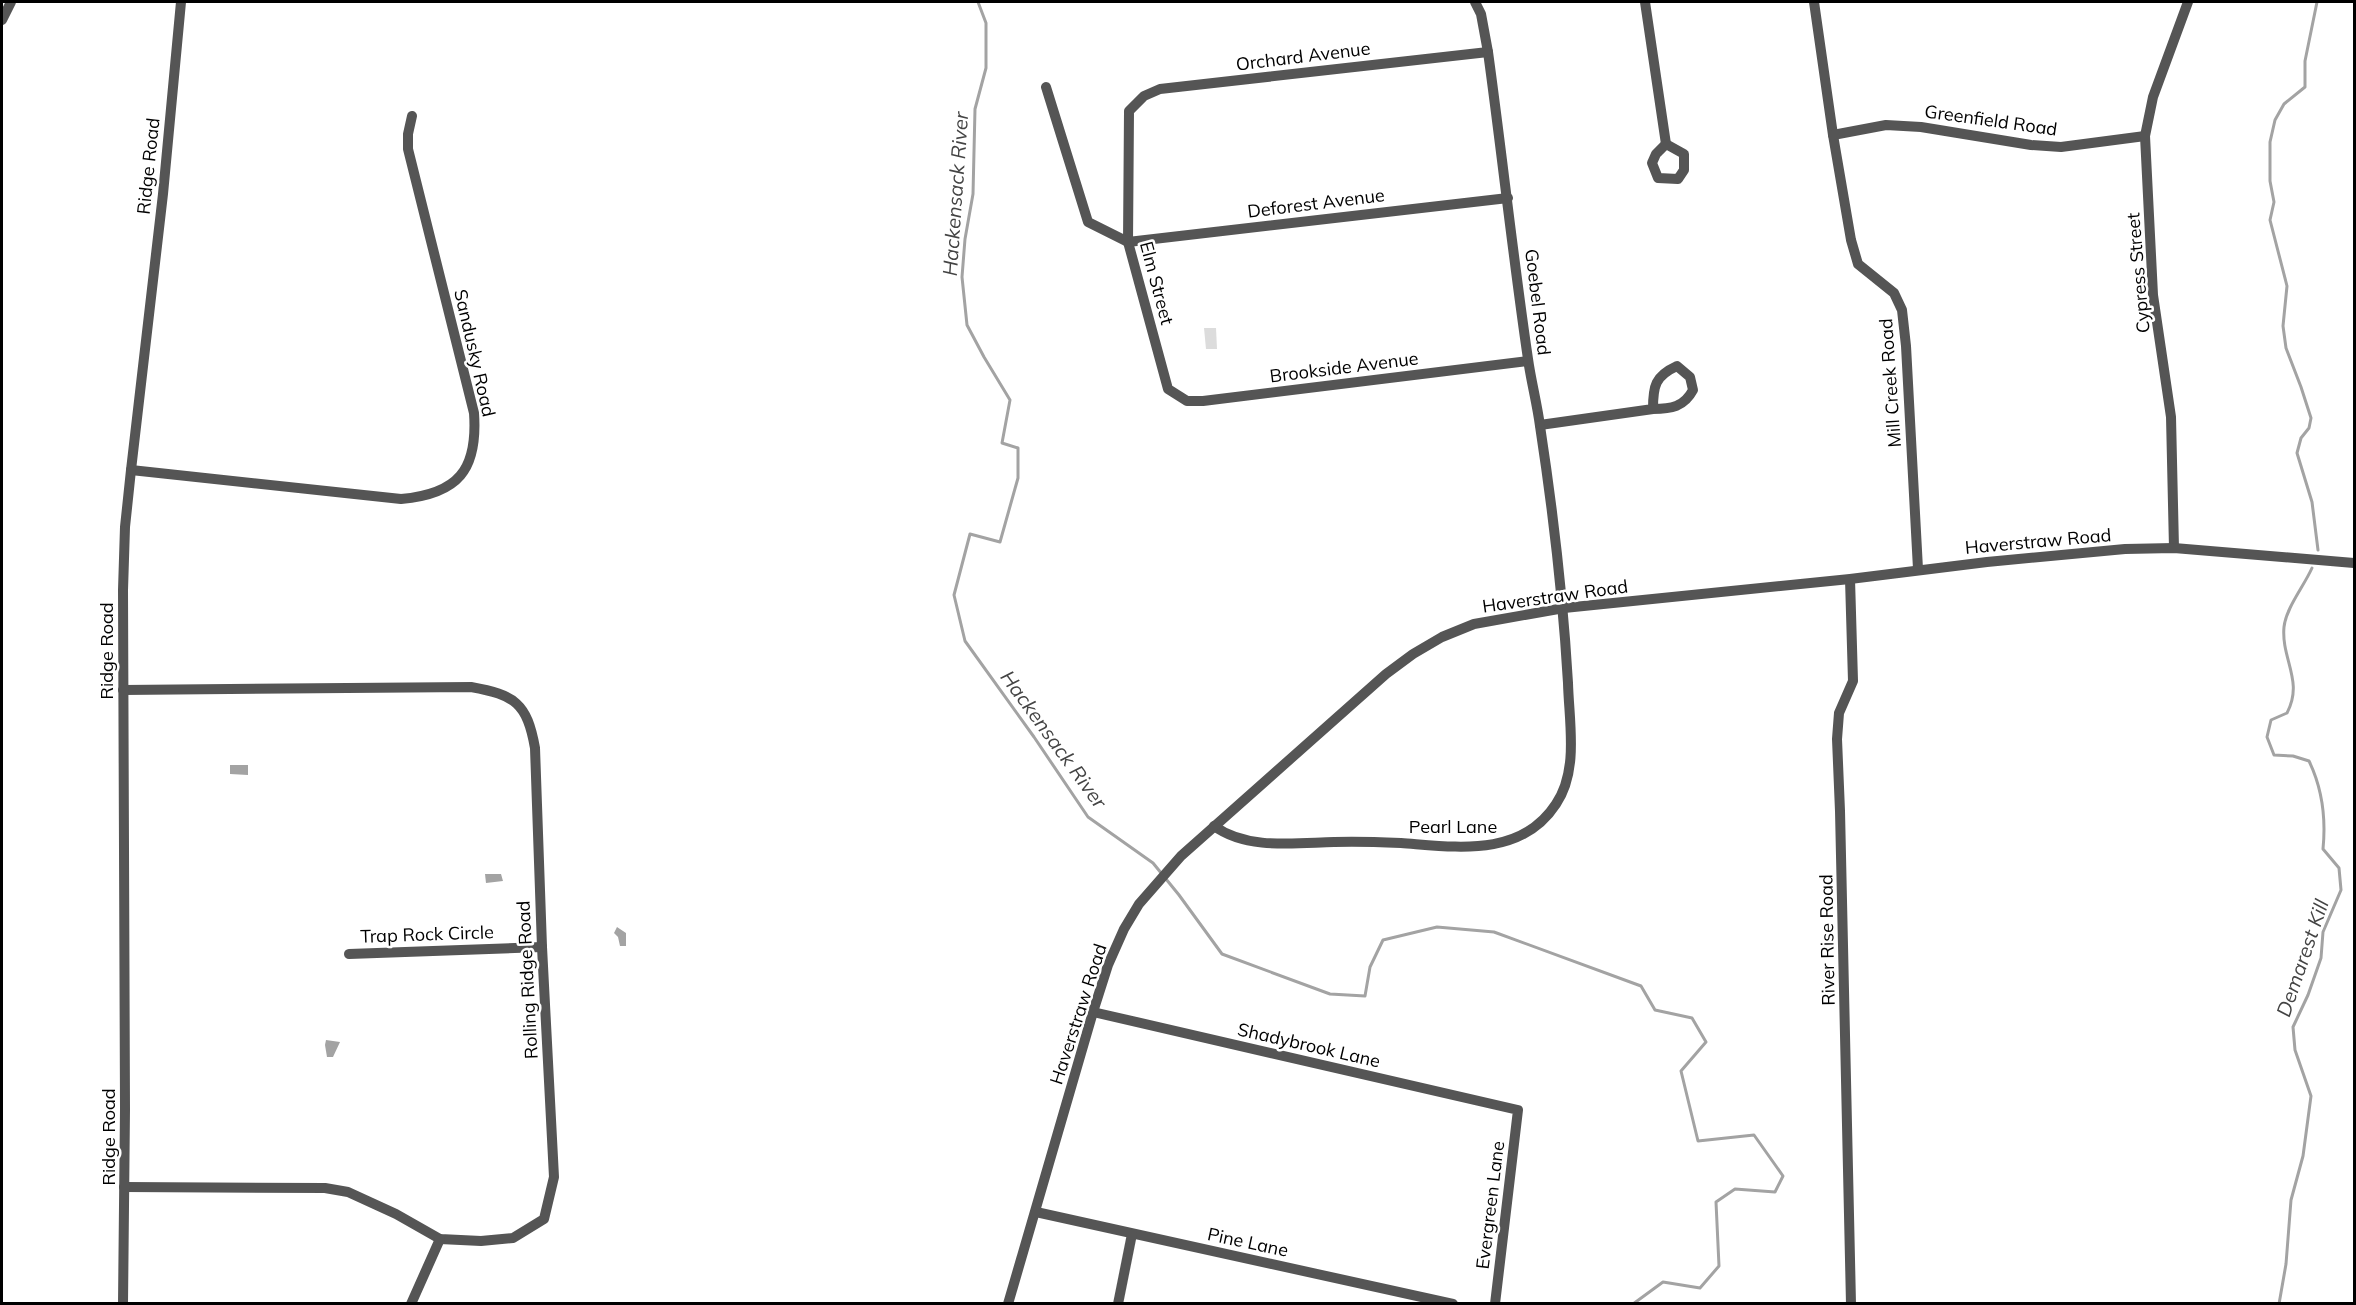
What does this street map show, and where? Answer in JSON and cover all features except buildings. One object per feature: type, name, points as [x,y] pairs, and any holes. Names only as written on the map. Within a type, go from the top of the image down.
[{"type":"street","points":[[2,20],[11,2]]},
{"type":"street","name":"Ridge Road","points":[[123,1304],[123,579],[131,470],[163,194],[181,2]]},
{"type":"street","name":"Goebel Road","points":[[1474,2],[1481,15],[1488,52],[1528,361],[1540,425],[1564,608]]},
{"type":"street","points":[[1645,2],[1666,144]]},
{"type":"street","name":"Mill Creek Road","points":[[1814,2],[1851,240],[1858,264],[1894,293],[1902,310],[1918,569]]},
{"type":"street","name":"Cypress Street","points":[[2174,548],[2171,417],[2153,295],[2145,136],[2153,98],[2188,2]]},
{"type":"street","name":"Orchard Avenue","points":[[1129,111],[1144,96],[1160,89],[1488,52]]},
{"type":"street","points":[[1046,87],[1088,222],[1128,242]]},
{"type":"street","name":"Elm Street","points":[[1129,111],[1128,242],[1168,389]]},
{"type":"street","name":"Sandusky Road","points":[[131,470],[401,499],[424,497],[440,491],[457,478],[469,464],[476,437],[474,413],[408,149],[408,134],[412,116]]},
{"type":"street","name":"Greenfield Road","points":[[1833,135],[1886,125],[1921,127],[2031,146],[2061,147],[2145,136]]},
{"type":"street","name":"Deforest Avenue","points":[[1128,242],[1508,198]]},
{"type":"street","name":"Brookside Avenue","points":[[1168,389],[1187,401],[1203,401],[1528,361]]},
{"type":"street","points":[[1540,425],[1653,409],[1669,409],[1686,402],[1693,390],[1690,377],[1677,366],[1662,373],[1653,390],[1653,409]]},
{"type":"street","name":"Haverstraw Road","points":[[1008,1304],[1108,965],[1124,929],[1139,904],[1159,879],[1214,826],[1366,691],[1413,654],[1442,637],[1474,624],[1564,608],[2125,549],[2174,548],[2355,562]]},
{"type":"street","name":"River Rise Road","points":[[1850,579],[1853,681],[1839,713],[1837,739],[1851,1304]]},
{"type":"street","name":"Pearl Lane","points":[[1214,826],[1225,835],[1242,840],[1279,843],[1369,841],[1479,846],[1504,843],[1522,836],[1539,823],[1556,805],[1566,783],[1571,759],[1564,608]]},
{"type":"street","name":"Rolling Ridge Road","points":[[123,690],[471,687],[496,692],[518,703],[531,724],[535,748],[542,947],[554,1177],[544,1219],[513,1238],[481,1241],[440,1239],[396,1214],[348,1192],[335,1189],[124,1187]]},
{"type":"street","name":"Trap Rock Circle","points":[[348,954],[542,947]]},
{"type":"street","name":"Shadybrook Lane","points":[[1093,1012],[1518,1110]]},
{"type":"street","name":"Evergreen Lane","points":[[1496,1304],[1518,1110]]},
{"type":"street","name":"Pine Lane","points":[[1036,1212],[1453,1304]]},
{"type":"street","points":[[1118,1304],[1132,1234]]},
{"type":"street","points":[[411,1304],[440,1239]]},
{"type":"shaded area","points":[[1204,328],[1216,328],[1217,349],[1206,349]]},
{"type":"shaded area","points":[[230,765],[248,765],[248,775],[230,774]]},
{"type":"shaded area","points":[[485,874],[501,874],[503,881],[486,883]]},
{"type":"shaded area","points":[[617,927],[626,933],[626,946],[620,946],[618,937],[614,933]]},
{"type":"shaded area","points":[[326,1040],[340,1042],[333,1057],[327,1057]]},
{"type":"waterway","name":"Hackensack River","points":[[978,2],[986,23],[986,68],[975,109],[973,194],[965,239],[962,277],[967,325],[1010,400],[1002,443],[1018,448],[1018,478],[1000,542],[970,534],[954,595],[965,641],[1088,817],[1153,863],[1222,954],[1330,994],[1365,996],[1370,967],[1383,940],[1437,927],[1494,932],[1641,986],[1655,1010],[1692,1018],[1706,1042],[1681,1071],[1698,1141],[1754,1135],[1783,1176],[1775,1192],[1735,1189],[1716,1202],[1719,1266],[1700,1288],[1663,1282],[1633,1304]]},
{"type":"waterway","name":"Demarest Kill","points":[[2317,2],[2305,61],[2305,87],[2284,104],[2275,120],[2270,142],[2270,181],[2274,202],[2270,220],[2287,286],[2283,326],[2286,348],[2311,418],[2309,428],[2301,438],[2297,453],[2312,502],[2318,550]]},
{"type":"waterway","name":"Demarest Kill","points":[[2279,1304],[2286,1264],[2291,1200],[2303,1156],[2311,1096],[2295,1050],[2293,1027],[2308,995],[2321,958],[2323,932],[2341,890],[2339,868],[2323,849],[2322,804],[2309,761],[2293,756],[2274,755],[2267,737],[2271,720],[2287,713],[2292,701],[2293,680],[2284,639],[2285,620],[2312,568]]}]
